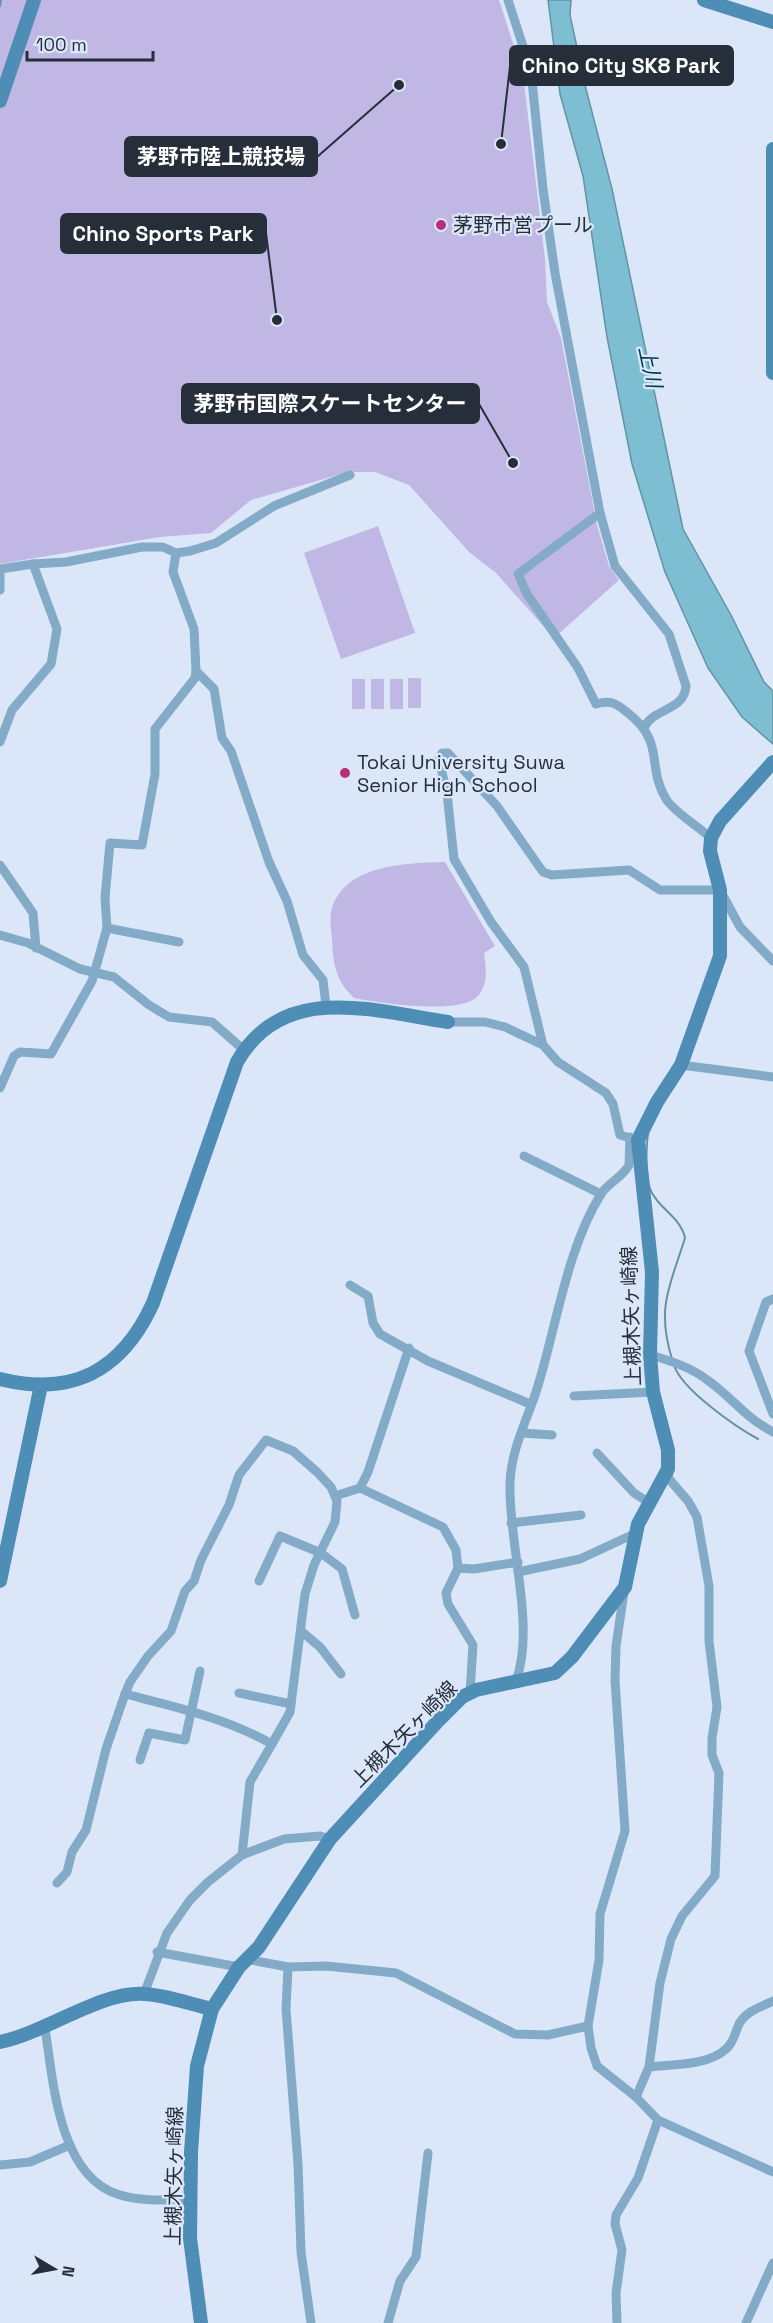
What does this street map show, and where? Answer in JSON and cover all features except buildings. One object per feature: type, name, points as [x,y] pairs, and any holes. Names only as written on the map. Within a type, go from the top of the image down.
[{"type":"main road","points":[[0,101],[34,0]]},
{"type":"main road","points":[[704,0],[773,22]]},
{"type":"main road","points":[[773,152],[773,373]]},
{"type":"main road","points":[[634,1139],[681,1065],[720,956],[720,890],[710,851],[711,838],[720,821],[773,762]]},
{"type":"main road","points":[[0,1379],[41,1385],[76,1381],[109,1364],[124,1350],[145,1322],[230,1080],[244,1050],[262,1031],[291,1014],[326,1006],[448,1022]]},
{"type":"main road","name":"上槻木矢ヶ崎線","points":[[201,2323],[193,2269],[190,2199],[197,2066],[212,2009],[242,1963],[259,1947],[330,1839],[437,1722],[462,1697],[470,1693],[555,1673],[572,1657],[626,1587],[636,1533],[648,1502],[668,1468],[668,1450],[653,1392],[655,1356],[652,1272],[634,1139]]},
{"type":"main road","points":[[0,1581],[41,1385]]},
{"type":"main road","points":[[0,2042],[45,2028],[121,1996],[144,1994],[212,2009]]},
{"type":"street","points":[[508,0],[531,71],[543,189],[555,273],[600,513],[615,566],[669,634],[686,686],[686,694],[679,704],[649,719],[645,726]]},
{"type":"street","points":[[0,590],[0,571],[33,564],[66,562],[142,547],[163,547],[176,553],[216,543],[274,506],[350,475]]},
{"type":"street","points":[[600,513],[518,574],[526,594],[579,668],[596,704],[610,701],[618,704],[645,726],[668,802],[711,838]]},
{"type":"street","points":[[0,1088],[14,1056],[20,1052],[51,1054],[80,1007],[94,973],[107,928],[105,898],[110,843],[142,845],[155,774],[155,729],[195,678],[196,671],[192,619],[173,572],[176,553]]},
{"type":"street","points":[[0,742],[12,710],[51,664],[57,629],[33,564]]},
{"type":"street","points":[[196,671],[214,689],[222,738],[231,751],[269,862],[287,901],[303,955],[323,980],[326,1006]]},
{"type":"street","points":[[543,1045],[524,968],[491,922],[454,859],[447,793],[439,760],[442,753],[448,753],[477,782],[543,872],[552,875],[629,870],[660,890],[720,890],[740,927],[773,961]]},
{"type":"street","points":[[0,864],[33,913],[36,948]]},
{"type":"street","points":[[107,928],[179,942]]},
{"type":"street","points":[[0,935],[36,948],[80,969],[122,981],[149,1005],[169,1017],[212,1022],[244,1050]]},
{"type":"street","points":[[448,1022],[486,1022],[505,1027],[543,1045],[558,1062],[606,1094],[613,1104],[620,1135],[634,1139],[626,1170],[602,1194],[566,1281],[512,1461],[511,1523],[518,1562],[523,1661],[516,1681]]},
{"type":"street","points":[[681,1065],[773,1077]]},
{"type":"street","points":[[524,1156],[602,1194]]},
{"type":"street","points":[[350,1285],[368,1296],[373,1323],[380,1334],[429,1361],[530,1404]]},
{"type":"street","points":[[773,1299],[766,1302],[749,1352],[773,1414]]},
{"type":"street","points":[[360,1488],[383,1432],[409,1348]]},
{"type":"street","points":[[655,1356],[683,1365],[707,1379],[752,1421],[773,1432]]},
{"type":"street","points":[[574,1396],[653,1392]]},
{"type":"street","points":[[522,1433],[552,1435]]},
{"type":"street","points":[[57,1883],[67,1872],[72,1852],[86,1830],[106,1749],[125,1694],[148,1656],[171,1631],[185,1590],[194,1581],[201,1560],[229,1505],[239,1475],[266,1440],[292,1451],[317,1472],[338,1500],[335,1522],[314,1564],[305,1594],[290,1712],[250,1782],[242,1855]]},
{"type":"street","points":[[597,1453],[634,1493],[648,1502]]},
{"type":"street","points":[[636,2097],[650,2067],[660,1983],[671,1939],[682,1916],[715,1876],[719,1773],[712,1755],[717,1707],[709,1641],[709,1586],[697,1517],[688,1500],[669,1479],[668,1468]]},
{"type":"street","points":[[335,1496],[360,1488],[443,1527],[456,1550],[458,1569],[446,1593],[448,1604],[473,1645],[470,1693]]},
{"type":"street","points":[[511,1523],[581,1515]]},
{"type":"street","points":[[518,1572],[580,1559],[636,1533]]},
{"type":"street","points":[[260,1581],[280,1536],[321,1553],[342,1569],[355,1615]]},
{"type":"street","points":[[458,1569],[474,1569],[518,1562]]},
{"type":"street","points":[[626,1587],[617,1636],[615,1680],[625,1831],[600,1914],[597,1972],[588,2026],[597,2066],[636,2097],[658,2120],[773,2172]]},
{"type":"street","points":[[301,1630],[320,1647],[341,1674]]},
{"type":"street","points":[[140,1760],[149,1733],[185,1740],[200,1671]]},
{"type":"street","points":[[239,1693],[291,1704]]},
{"type":"street","points":[[125,1694],[244,1728],[273,1744]]},
{"type":"street","points":[[144,1994],[158,1952],[190,1900],[242,1855],[284,1839],[320,1836],[330,1839]]},
{"type":"street","points":[[158,1952],[242,1963],[288,1967],[326,1966],[396,1974],[515,2034],[548,2035],[588,2026]]},
{"type":"street","points":[[288,1967],[286,2009],[298,2164],[301,2252],[311,2323]]},
{"type":"street","points":[[650,2067],[713,2057],[725,2050],[732,2042],[740,2022],[748,2013],[773,2001]]},
{"type":"street","points":[[45,2028],[59,2116],[69,2145],[96,2183],[117,2194],[150,2200],[190,2199]]},
{"type":"street","points":[[617,2323],[616,2293],[622,2250],[615,2224],[616,2215],[638,2178],[658,2120]]},
{"type":"street","points":[[0,2165],[30,2163],[69,2145]]},
{"type":"street","points":[[388,2323],[400,2281],[416,2257],[428,2154]]},
{"type":"street","points":[[746,2323],[773,2263]]},
{"type":"shaded area","points":[[0,0],[499,0],[523,74],[545,259],[547,302],[561,338],[597,525],[609,566],[619,580],[554,638],[496,573],[469,552],[409,485],[375,472],[348,472],[251,500],[211,533],[160,537],[0,564]]},
{"type":"shaded area","points":[[378,526],[415,633],[341,659],[304,553]]},
{"type":"shaded area","points":[[408,678],[421,678],[421,708],[408,708]]},
{"type":"shaded area","points":[[352,679],[365,679],[365,709],[352,709]]},
{"type":"shaded area","points":[[371,679],[384,679],[384,709],[371,709]]},
{"type":"shaded area","points":[[390,679],[403,679],[403,709],[390,709]]},
{"type":"shaded area","points":[[445,862],[495,946],[484,953],[486,976],[481,992],[467,1002],[436,1007],[399,1005],[354,998],[339,979],[333,957],[331,915],[339,893],[350,882],[380,869],[414,863]]},
{"type":"water","points":[[548,0],[571,0],[570,15],[586,89],[612,189],[683,529],[731,615],[764,682],[773,691],[773,744],[742,717],[708,668],[665,572],[632,464],[607,337],[583,176],[560,94]]},
{"type":"waterway","points":[[0,6],[1,0]]},
{"type":"waterway","points":[[648,1134],[647,1164],[650,1188],[656,1199],[675,1219],[685,1238],[670,1284],[665,1311],[667,1341],[672,1359]]},
{"type":"waterway","points":[[674,1365],[679,1375],[698,1396],[724,1417],[758,1439]]},
{"type":"place","name":"茅野市陸上競技場","points":[[399,85]]},
{"type":"place","name":"Chino City SK8 Park","points":[[501,144]]},
{"type":"place","name":"茅野市営プール","points":[[441,225]]},
{"type":"place","name":"Chino Sports Park","points":[[277,320]]},
{"type":"place","name":"茅野市国際スケートセンター","points":[[513,463]]},
{"type":"place","name":"Tokai University Suwa Senior High School","points":[[345,773]]},
{"type":"water label","name":"上川","points":[[650,367]]}]
